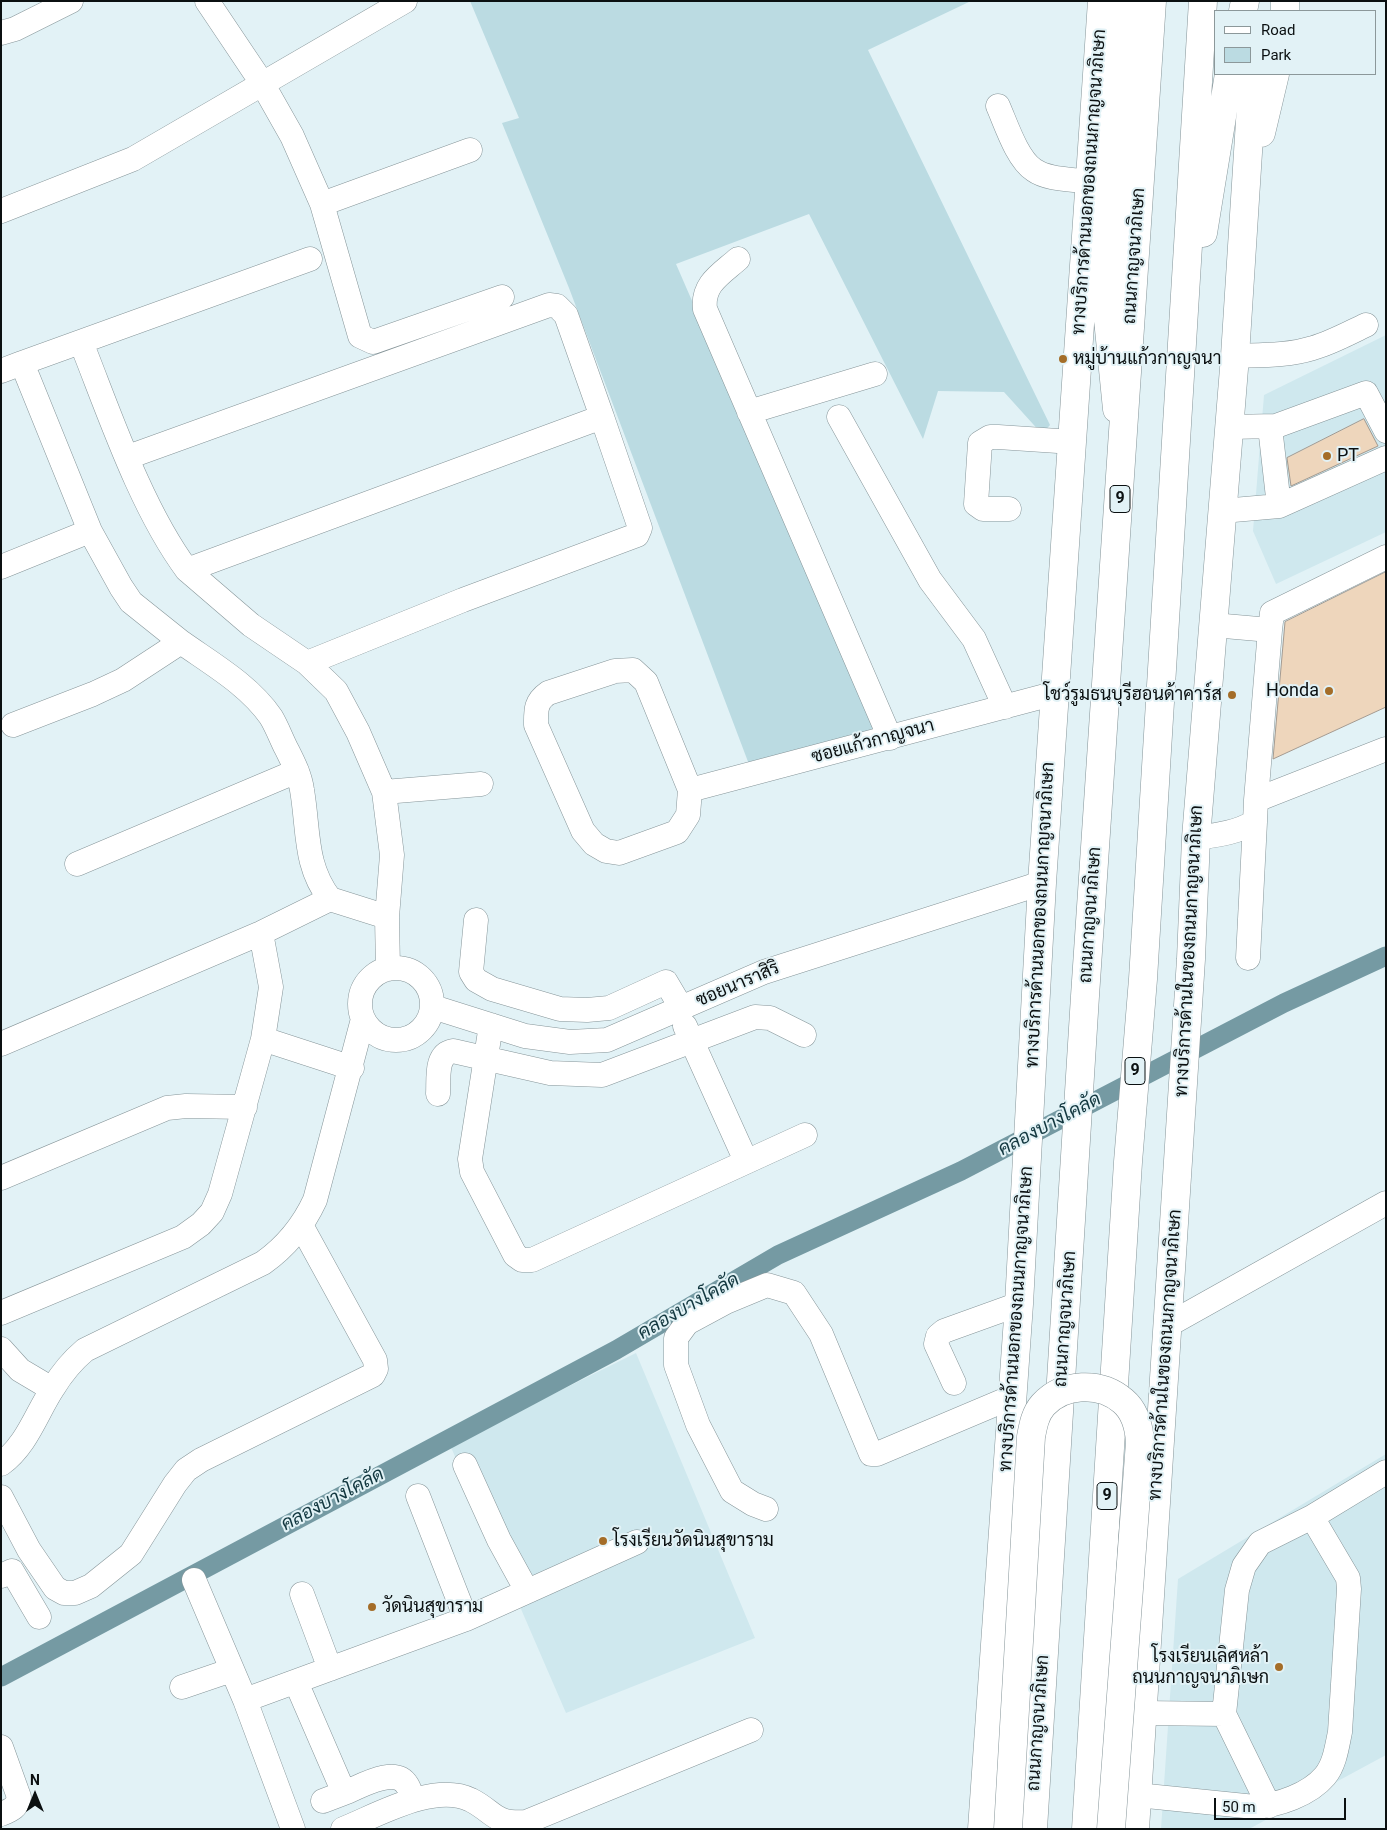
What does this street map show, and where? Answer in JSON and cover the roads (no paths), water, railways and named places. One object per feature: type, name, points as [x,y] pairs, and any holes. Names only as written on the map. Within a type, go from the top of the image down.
[{"type":"main road","name":"ทางบริการด้านนอกของถนนกาญจนาภิเษก","points":[[982,1829],[1019,1304],[1042,883],[1072,451],[1101,189],[1102,1]]},
{"type":"main road","points":[[1122,464],[1106,299],[1101,189],[1126,1]]},
{"type":"main road","name":"ถนนกาญจนาภิเษก","points":[[1032,1829],[1085,996],[1152,1]]},
{"type":"main road","name":"9","points":[[1086,1829],[1128,1162],[1142,980],[1203,1]]},
{"type":"main road","points":[[1182,326],[1200,253],[1228,75]]},
{"type":"main road","name":"ทางบริการด้านในของถนนกาญจนาภิเษก","points":[[1135,1829],[1191,959],[1196,838],[1235,356],[1253,75]]},
{"type":"main road","points":[[1245,190],[1275,75]]},
{"type":"main road","points":[[1072,451],[1106,299]]},
{"type":"main road","points":[[1008,1829],[1031,1437],[1035,1418],[1042,1406],[1064,1390],[1077,1387],[1110,1392],[1124,1401],[1138,1426],[1139,1434],[1111,1829]]},
{"type":"street","points":[[1,33],[15,30],[71,1]]},
{"type":"street","points":[[207,1],[262,83],[292,136],[322,204],[358,332],[368,341],[373,342],[502,297]]},
{"type":"street","points":[[1,211],[133,159],[405,1]]},
{"type":"street","points":[[998,106],[1023,160],[1034,170],[1049,176],[1101,189]]},
{"type":"street","points":[[322,204],[470,150]]},
{"type":"street","points":[[310,259],[12,367],[90,531],[131,602],[180,642],[256,699],[271,718],[297,771],[302,789],[312,868],[320,885],[330,899],[387,916]]},
{"type":"street","points":[[738,259],[711,282],[705,290],[705,309],[890,738]]},
{"type":"street","points":[[128,458],[549,305],[557,306],[566,315],[640,528],[637,535],[462,600],[307,664]]},
{"type":"street","points":[[1235,356],[1297,352],[1314,348],[1366,325]]},
{"type":"street","points":[[80,342],[128,458],[164,536],[187,570],[251,625],[307,664],[336,691],[358,732],[384,792],[392,855],[387,916],[388,969]]},
{"type":"street","points":[[749,412],[875,374]]},
{"type":"street","points":[[1229,427],[1270,427],[1366,393],[1386,431]]},
{"type":"street","points":[[839,417],[930,580],[974,639],[1005,707]]},
{"type":"street","points":[[187,570],[602,418]]},
{"type":"street","points":[[1270,427],[1279,506]]},
{"type":"street","points":[[1009,510],[983,509],[976,504],[980,443],[990,437],[998,437],[1072,451]]},
{"type":"street","points":[[1222,511],[1279,506],[1386,458]]},
{"type":"street","points":[[1,567],[90,531]]},
{"type":"street","points":[[1248,958],[1255,811],[1272,613],[1386,557]]},
{"type":"street","points":[[1213,625],[1270,630]]},
{"type":"street","points":[[13,725],[93,694],[123,680],[180,642]]},
{"type":"street","points":[[633,670],[646,682],[690,790],[688,815],[677,832],[619,853],[606,851],[594,844],[583,831],[536,725],[536,709],[540,699],[548,693],[615,671],[633,670]]},
{"type":"street","name":"ซอยแก้วกาญจนา","points":[[690,790],[1056,693]]},
{"type":"street","points":[[1196,838],[1234,832],[1255,811],[1386,749]]},
{"type":"street","points":[[76,864],[297,771]]},
{"type":"street","points":[[384,792],[481,784]]},
{"type":"street","name":"ซอยนาราสิริ","points":[[433,1006],[525,1036],[561,1041],[607,1040],[764,972],[1042,883]]},
{"type":"street","points":[[1,1044],[261,933],[330,899]]},
{"type":"street","points":[[476,920],[471,972],[476,980],[492,989],[560,1008],[587,1010],[609,1008],[666,982],[746,1160]]},
{"type":"street","points":[[1,1313],[183,1237],[201,1224],[212,1212],[220,1194],[263,1038],[271,986],[261,933]]},
{"type":"street","points":[[388,969],[406,969],[417,974],[426,983],[432,994],[433,1006],[430,1018],[422,1029],[412,1036],[400,1040],[378,1035],[363,1019],[360,1008],[360,997],[364,986],[371,977],[388,969]]},
{"type":"street","points":[[438,1094],[441,1057],[446,1052],[453,1051],[550,1073],[602,1075],[754,1017],[770,1018],[804,1035]]},
{"type":"street","points":[[1,1464],[13,1455],[22,1443],[52,1389],[69,1364],[84,1350],[263,1262],[274,1255],[302,1227],[315,1200],[352,1068],[363,1019]]},
{"type":"street","points":[[491,1025],[470,1159],[472,1172],[514,1255],[522,1260],[532,1260],[746,1160],[805,1135]]},
{"type":"street","points":[[263,1038],[352,1068]]},
{"type":"street","points":[[1,1178],[167,1108],[186,1106],[245,1107]]},
{"type":"street","points":[[1168,1325],[1386,1204]]},
{"type":"street","points":[[1,1497],[29,1550],[55,1588],[64,1593],[75,1593],[92,1586],[131,1554],[186,1470],[201,1460],[373,1375],[376,1369],[375,1360],[302,1227]]},
{"type":"street","points":[[766,1509],[753,1504],[732,1491],[698,1425],[676,1365],[676,1338],[687,1323],[726,1302],[767,1285],[794,1293],[821,1334],[872,1454],[877,1454],[1012,1397]]},
{"type":"street","points":[[954,1383],[936,1344],[938,1336],[944,1331],[1019,1304]]},
{"type":"street","points":[[1,1349],[20,1370],[52,1389]]},
{"type":"street","points":[[464,1465],[495,1532],[527,1591]]},
{"type":"street","points":[[1269,1806],[1224,1714],[1237,1590],[1244,1566],[1260,1543],[1312,1517],[1386,1472]]},
{"type":"street","points":[[418,1496],[466,1619]]},
{"type":"street","points":[[1137,1794],[1255,1807],[1269,1806],[1303,1793],[1326,1775],[1335,1754],[1340,1732],[1350,1589],[1348,1578],[1312,1517]]},
{"type":"street","points":[[245,1700],[466,1619],[637,1542]]},
{"type":"street","points":[[1,1576],[12,1571],[39,1617]]},
{"type":"street","points":[[194,1580],[245,1700],[292,1829]]},
{"type":"street","points":[[302,1594],[330,1669]]},
{"type":"street","points":[[182,1687],[232,1670]]},
{"type":"street","points":[[296,1682],[334,1797],[386,1777],[394,1777],[407,1785],[413,1800]]},
{"type":"street","points":[[1143,1712],[1224,1714]]},
{"type":"street","points":[[343,1829],[413,1800],[439,1794],[470,1800],[503,1822],[553,1821],[751,1730]]},
{"type":"street","points":[[1,1747],[19,1797],[18,1804],[13,1810],[1,1814]]},
{"type":"waterway","name":"คลองบางโคลัด","points":[[1,1677],[616,1350],[778,1255],[961,1171],[1284,1003],[1386,956]]},
{"type":"place","name":"หมู่บ้านแก้วกาญจนา","points":[[1063,359]]},
{"type":"place","name":"PT","points":[[1327,456]]},
{"type":"place","name":"Honda","points":[[1329,691]]},
{"type":"place","name":"โชว์รูมธนบุรีฮอนด้าคาร์ส","points":[[1232,695]]},
{"type":"place","name":"โรงเรียนวัดนินสุขาราม","points":[[603,1541]]},
{"type":"place","name":"วัดนินสุขาราม","points":[[372,1607]]},
{"type":"place","name":"โรงเรียนเลิศหล้า ถนนกาญจนาภิเษก","points":[[1279,1667]]}]
